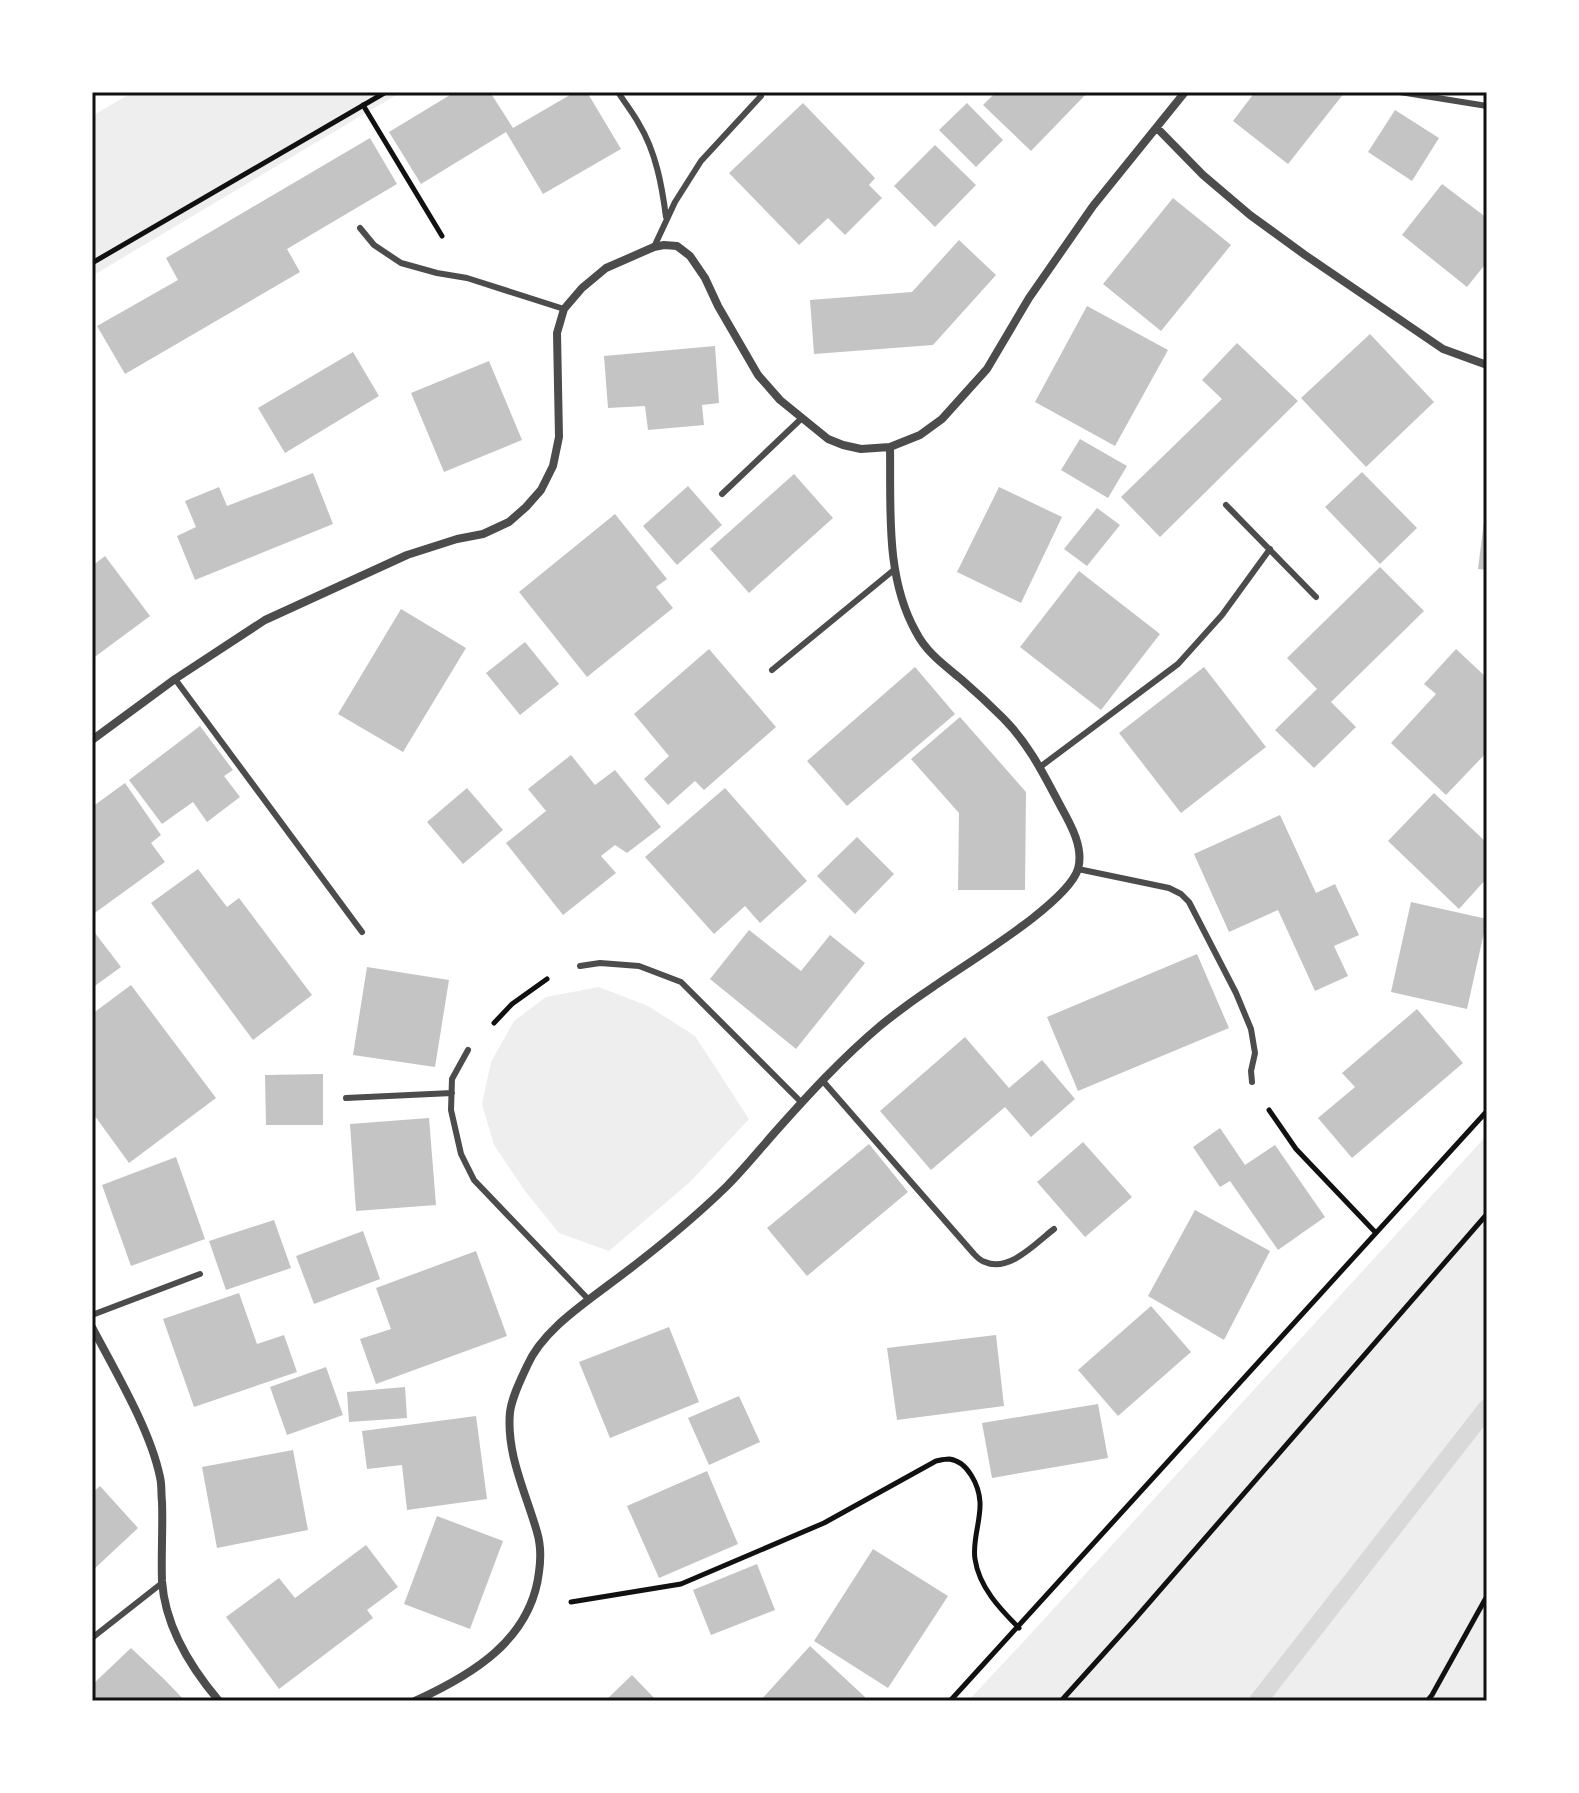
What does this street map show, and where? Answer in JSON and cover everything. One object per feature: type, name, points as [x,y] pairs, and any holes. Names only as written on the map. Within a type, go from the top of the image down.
[{"type":"street","points":[[92,740],[175,679],[265,620],[407,555],[483,534],[509,522],[541,490],[553,466],[559,437],[557,333],[564,309],[582,288],[606,268],[654,247],[677,246],[690,256],[758,375],[780,400],[828,439],[861,449],[890,447],[920,435],[942,419],[987,369],[1029,298],[1093,206],[1185,92]]},
{"type":"street","points":[[1157,128],[1203,175],[1250,215],[1305,255],[1443,349],[1487,365]]},
{"type":"street","points":[[415,1701],[470,1673],[502,1647],[531,1609],[541,1557],[539,1535],[520,1483],[510,1431],[510,1409],[531,1357],[553,1331],[662,1245],[728,1184],[822,1080],[881,1025],[1054,901],[1078,869],[1078,843],[1032,752],[1008,723],[931,653],[906,611],[898,586],[891,538],[890,447]]},
{"type":"street","points":[[92,1327],[135,1410],[161,1479],[162,1583],[178,1639],[219,1701]]},
{"type":"lane","points":[[618,92],[651,150],[666,218]]},
{"type":"lane","points":[[1400,92],[1487,106]]},
{"type":"lane","points":[[654,247],[666,218],[701,161],[761,96]]},
{"type":"lane","points":[[360,228],[374,245],[401,263],[467,278],[564,309]]},
{"type":"lane","points":[[722,494],[802,418]]},
{"type":"lane","points":[[1226,505],[1316,597]]},
{"type":"lane","points":[[1040,767],[1178,664],[1222,615],[1270,549]]},
{"type":"lane","points":[[772,670],[895,569]]},
{"type":"lane","points":[[175,679],[362,932]]},
{"type":"lane","points":[[1078,869],[1169,888],[1189,902],[1251,1029],[1255,1053],[1252,1082]]},
{"type":"lane","points":[[580,966],[600,963],[639,966],[681,982],[801,1102]]},
{"type":"lane","points":[[468,1050],[452,1079],[451,1110],[461,1154],[474,1180],[589,1300]]},
{"type":"lane","points":[[822,1080],[985,1263],[999,1265],[1014,1260],[1054,1229]]},
{"type":"lane","points":[[346,1098],[452,1093]]},
{"type":"lane","points":[[92,1315],[200,1274]]},
{"type":"lane","points":[[92,1638],[162,1583]]},
{"type":"path","points":[[92,263],[386,92]]},
{"type":"path","points":[[363,105],[467,278]]},
{"type":"path","points":[[468,1050],[512,1004],[539,983],[580,966]]},
{"type":"path","points":[[1252,1082],[1296,1149],[1376,1233]]},
{"type":"path","points":[[950,1701],[1487,1111]]},
{"type":"path","points":[[1061,1701],[1487,1214]]},
{"type":"path","points":[[531,1609],[681,1584],[824,1523],[936,1461],[951,1459],[965,1466],[980,1502],[974,1557],[979,1576],[1003,1612],[1019,1628]]},
{"type":"path","points":[[1427,1701],[1487,1596]]},
{"type":"shaded area","points":[[133,92],[401,92],[92,276],[92,116]]},
{"type":"shaded area","points":[[599,987],[648,1006],[695,1036],[749,1119],[690,1182],[609,1251],[559,1233],[494,1145],[482,1104],[491,1062],[514,1021],[546,997]]},
{"type":"shaded area","points":[[1487,1135],[1487,1701],[968,1701],[1026,1639]]},
{"type":"building","points":[[455,92],[490,92],[513,128],[575,92],[587,92],[621,149],[543,194],[506,132],[421,184],[389,132]]},
{"type":"building","points":[[996,92],[1088,92],[1031,151],[983,105]]},
{"type":"building","points":[[1255,92],[1345,92],[1288,164],[1233,121]]},
{"type":"building","points":[[803,103],[875,178],[869,185],[882,198],[845,235],[828,218],[799,245],[729,173]]},
{"type":"building","points":[[967,103],[1003,140],[976,167],[939,130]]},
{"type":"building","points":[[1395,110],[1439,138],[1412,181],[1368,152]]},
{"type":"building","points":[[370,138],[397,184],[287,249],[300,272],[125,374],[97,326],[178,280],[166,258]]},
{"type":"building","points":[[935,145],[976,185],[935,227],[894,186]]},
{"type":"building","points":[[1442,184],[1487,218],[1487,262],[1467,287],[1402,235]]},
{"type":"building","points":[[1173,198],[1231,245],[1161,331],[1103,284]]},
{"type":"building","points":[[959,240],[996,275],[933,345],[814,354],[810,300],[912,292]]},
{"type":"building","points":[[1087,306],[1168,350],[1115,446],[1035,402]]},
{"type":"building","points":[[1370,334],[1434,402],[1366,467],[1301,398]]},
{"type":"building","points":[[1237,343],[1298,401],[1160,537],[1121,497],[1222,399],[1202,380]]},
{"type":"building","points":[[715,346],[719,403],[702,405],[704,425],[648,430],[645,406],[608,408],[604,356]]},
{"type":"building","points":[[353,352],[379,396],[285,453],[258,408]]},
{"type":"building","points":[[489,361],[522,440],[444,472],[411,393]]},
{"type":"building","points":[[1080,439],[1127,466],[1108,498],[1061,470]]},
{"type":"building","points":[[1362,472],[1417,528],[1380,564],[1325,507]]},
{"type":"building","points":[[313,473],[333,524],[195,580],[177,536],[196,527],[185,501],[219,487],[227,506]]},
{"type":"building","points":[[794,474],[833,518],[749,593],[710,549]]},
{"type":"building","points":[[688,486],[722,525],[677,565],[643,526]]},
{"type":"building","points":[[999,487],[1062,517],[1021,603],[957,572]]},
{"type":"building","points":[[1097,508],[1120,525],[1087,566],[1064,549]]},
{"type":"building","points":[[1487,513],[1487,570],[1478,569]]},
{"type":"building","points":[[615,514],[667,579],[656,587],[673,608],[587,677],[519,592]]},
{"type":"building","points":[[105,556],[150,616],[92,659],[92,566]]},
{"type":"building","points":[[1380,567],[1424,611],[1331,702],[1356,727],[1314,768],[1275,730],[1317,689],[1287,658]]},
{"type":"building","points":[[1079,571],[1160,634],[1101,710],[1020,647]]},
{"type":"building","points":[[401,609],[466,648],[403,752],[338,714]]},
{"type":"building","points":[[525,642],[559,684],[520,715],[486,673]]},
{"type":"building","points":[[709,649],[776,727],[704,790],[695,781],[668,805],[644,779],[669,756],[634,714]]},
{"type":"building","points":[[1456,649],[1487,678],[1487,752],[1446,795],[1391,743],[1436,694],[1424,684]]},
{"type":"building","points":[[915,667],[955,714],[847,806],[807,761]]},
{"type":"building","points":[[1204,667],[1266,747],[1181,813],[1119,733]]},
{"type":"building","points":[[960,717],[1026,792],[1025,890],[958,890],[959,813],[911,759]]},
{"type":"building","points":[[200,726],[233,770],[224,776],[240,797],[207,822],[193,802],[162,824],[129,780]]},
{"type":"building","points":[[571,755],[595,785],[615,770],[661,827],[627,853],[615,845],[601,856],[616,873],[563,915],[506,843],[546,811],[528,789]]},
{"type":"building","points":[[125,783],[161,835],[151,843],[165,862],[92,915],[92,807]]},
{"type":"building","points":[[467,788],[503,830],[463,864],[427,822]]},
{"type":"building","points":[[725,788],[807,881],[760,923],[745,906],[714,934],[645,857]]},
{"type":"building","points":[[1434,793],[1487,843],[1487,878],[1459,909],[1388,841]]},
{"type":"building","points":[[1280,815],[1316,893],[1335,884],[1359,935],[1334,946],[1348,976],[1315,991],[1278,910],[1229,932],[1194,854]]},
{"type":"building","points":[[857,837],[894,874],[855,914],[817,876]]},
{"type":"building","points":[[198,869],[227,907],[239,898],[312,995],[253,1040],[151,903]]},
{"type":"building","points":[[1411,902],[1487,919],[1467,1009],[1391,992]]},
{"type":"building","points":[[92,929],[121,967],[92,988]]},
{"type":"building","points":[[749,930],[801,971],[830,935],[865,963],[796,1049],[710,979]]},
{"type":"building","points":[[1197,954],[1229,1028],[1078,1091],[1047,1017]]},
{"type":"building","points":[[367,967],[449,980],[435,1067],[353,1055]]},
{"type":"building","points":[[131,985],[216,1098],[129,1163],[92,1112],[92,1014]]},
{"type":"building","points":[[1417,1009],[1463,1063],[1352,1158],[1318,1118],[1355,1087],[1342,1073]]},
{"type":"building","points":[[965,1037],[1009,1088],[1042,1060],[1075,1099],[1031,1137],[1005,1107],[931,1170],[880,1111]]},
{"type":"building","points":[[323,1074],[323,1125],[266,1125],[265,1075]]},
{"type":"building","points":[[429,1118],[436,1205],[356,1211],[350,1124]]},
{"type":"building","points":[[1220,1128],[1245,1165],[1275,1145],[1325,1217],[1278,1250],[1230,1181],[1220,1187],[1193,1147]]},
{"type":"building","points":[[1083,1142],[1132,1197],[1085,1237],[1037,1182]]},
{"type":"building","points":[[869,1144],[908,1192],[807,1276],[767,1228]]},
{"type":"building","points":[[176,1157],[205,1239],[131,1266],[102,1185]]},
{"type":"building","points":[[1195,1210],[1270,1251],[1224,1340],[1148,1296]]},
{"type":"building","points":[[274,1220],[291,1268],[226,1290],[209,1241]]},
{"type":"building","points":[[363,1231],[380,1279],[314,1304],[296,1256]]},
{"type":"building","points":[[476,1251],[507,1336],[376,1384],[360,1339],[391,1329],[376,1288]]},
{"type":"building","points":[[239,1293],[257,1344],[284,1335],[297,1372],[194,1407],[163,1319]]},
{"type":"building","points":[[1151,1306],[1191,1352],[1118,1416],[1078,1370]]},
{"type":"building","points":[[669,1327],[699,1402],[610,1438],[579,1362]]},
{"type":"building","points":[[996,1335],[1004,1406],[897,1420],[887,1348]]},
{"type":"building","points":[[326,1367],[343,1415],[287,1435],[270,1387]]},
{"type":"building","points":[[405,1387],[407,1418],[349,1422],[347,1392]]},
{"type":"building","points":[[739,1396],[760,1442],[709,1465],[688,1418]]},
{"type":"building","points":[[1098,1404],[1108,1458],[992,1478],[982,1423]]},
{"type":"building","points":[[476,1416],[487,1499],[407,1510],[402,1465],[367,1469],[362,1431]]},
{"type":"building","points":[[293,1450],[308,1530],[217,1548],[202,1467]]},
{"type":"building","points":[[707,1471],[738,1544],[659,1578],[627,1506]]},
{"type":"building","points":[[100,1486],[138,1528],[92,1571],[92,1493]]},
{"type":"building","points":[[437,1516],[503,1541],[470,1629],[404,1604]]},
{"type":"building","points":[[366,1545],[398,1587],[367,1610],[373,1618],[279,1689],[226,1617],[279,1578],[295,1598]]},
{"type":"building","points":[[873,1549],[948,1596],[888,1688],[814,1641]]},
{"type":"building","points":[[757,1564],[775,1610],[711,1635],[693,1590]]},
{"type":"building","points":[[810,1646],[865,1697],[862,1701],[760,1701]]},
{"type":"building","points":[[131,1648],[185,1701],[92,1701],[92,1685]]},
{"type":"building","points":[[632,1675],[657,1701],[605,1701]]},
{"type":"waterway","points":[[1258,1701],[1487,1408]]}]
